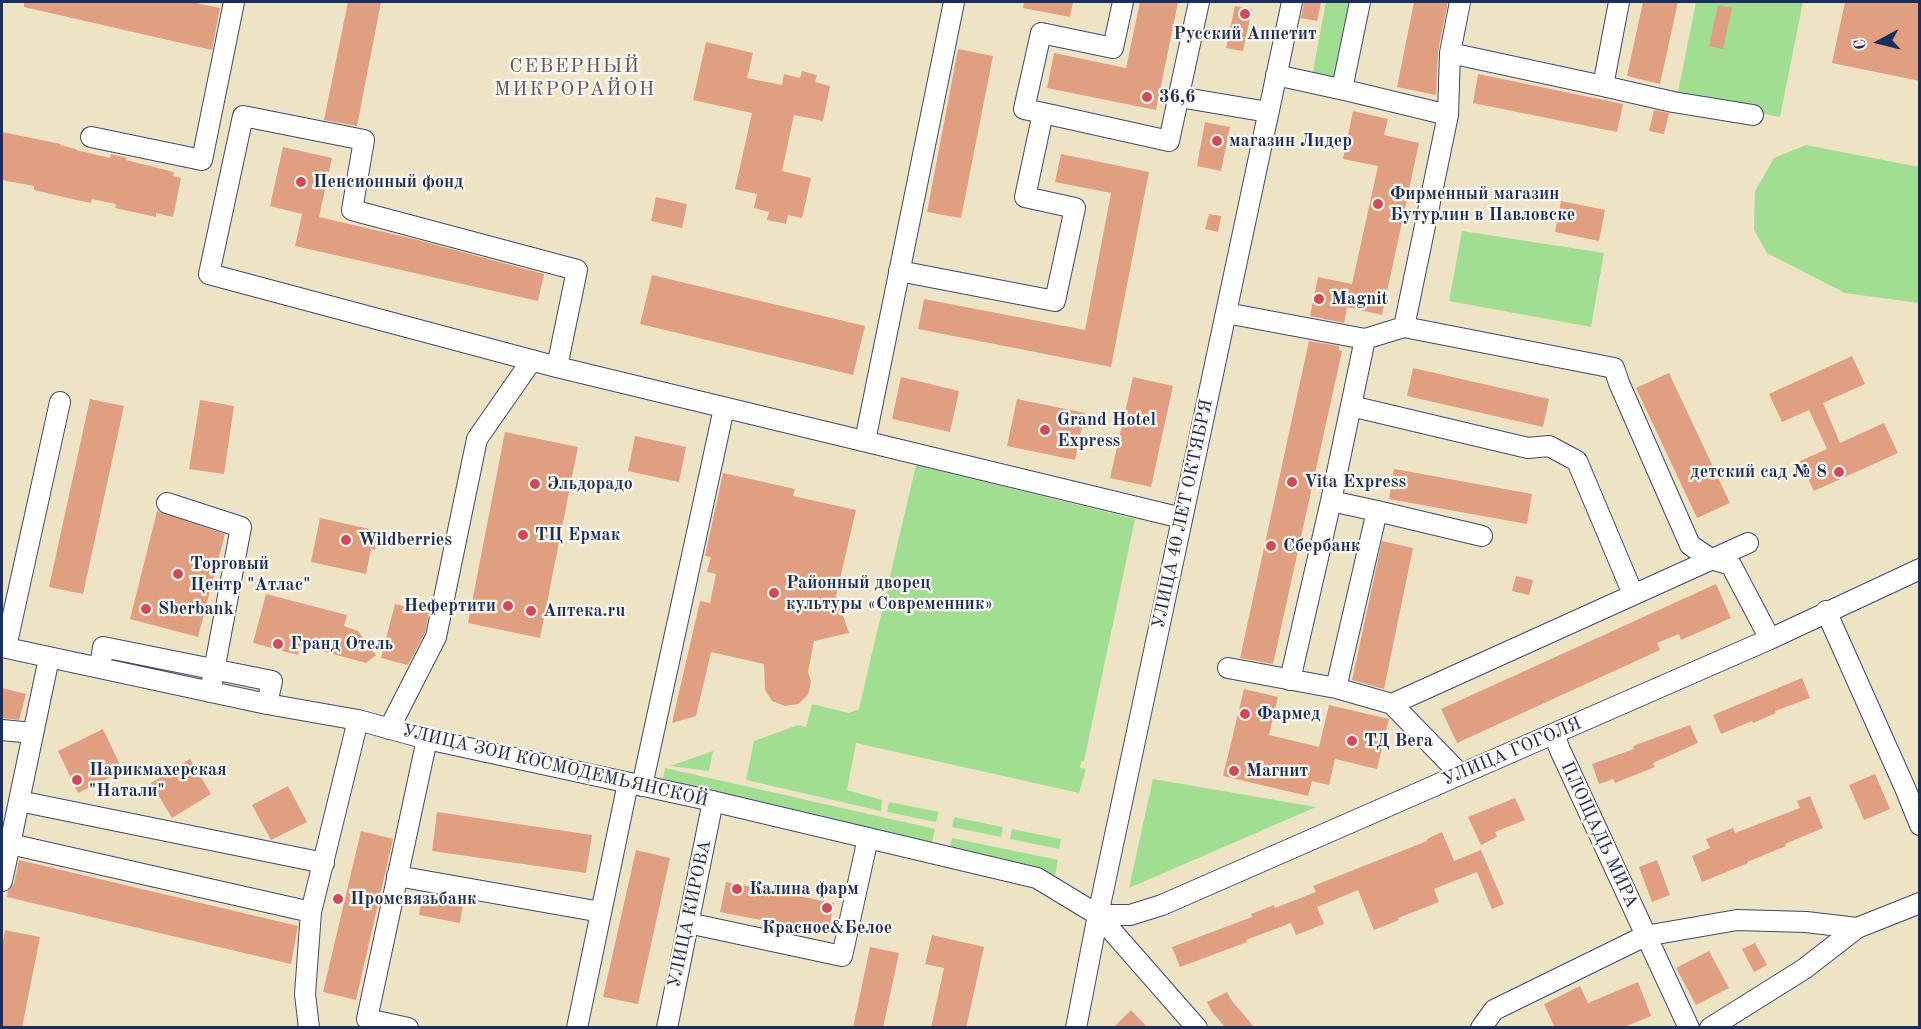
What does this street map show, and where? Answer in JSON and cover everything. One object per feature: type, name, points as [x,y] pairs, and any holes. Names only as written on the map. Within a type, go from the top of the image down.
[{"type":"street","points":[[91,137],[202,160],[234,2]]},
{"type":"street","points":[[864,441],[954,2]]},
{"type":"street","points":[[1123,2],[1113,48],[1041,33],[1024,109],[1169,141],[1199,2]]},
{"type":"street","name":"УЛИЦА 40 ЛЕТ ОКТЯБРЯ","points":[[1076,1028],[1292,2]]},
{"type":"street","points":[[1341,89],[1360,2]]},
{"type":"street","points":[[1404,327],[1448,115],[1450,53],[1460,2]]},
{"type":"street","points":[[1603,86],[1619,2]]},
{"type":"street","points":[[1450,53],[1673,102],[1753,115]]},
{"type":"street","points":[[1276,75],[1448,115]]},
{"type":"street","points":[[1179,97],[1268,112]]},
{"type":"street","points":[[899,271],[1055,302],[1075,208],[1025,197],[1043,113]]},
{"type":"street","points":[[557,367],[577,270],[352,210],[364,140],[243,116],[209,274],[557,367],[1182,518]]},
{"type":"street","points":[[1226,313],[1365,339],[1404,327],[1614,368],[1690,545],[1711,559],[1731,565],[1770,639]]},
{"type":"street","points":[[1290,680],[1365,339]]},
{"type":"street","points":[[388,729],[436,637],[477,439],[532,360]]},
{"type":"street","points":[[4,647],[60,402]]},
{"type":"street","points":[[1351,406],[1528,448],[1549,446],[1577,461],[1633,594]]},
{"type":"street","points":[[577,1028],[600,912],[635,784],[724,408]]},
{"type":"street","points":[[1331,501],[1482,536]]},
{"type":"street","points":[[167,503],[241,527],[210,692]]},
{"type":"street","points":[[1336,688],[1377,511]]},
{"type":"street","points":[[1392,704],[1748,543]]},
{"type":"street","name":"УЛИЦА ГОГОЛЯ","points":[[1098,915],[1130,915],[1162,905],[1770,639],[1920,569]]},
{"type":"street","points":[[1826,611],[1912,785],[1920,825]]},
{"type":"street","name":"УЛИЦА ЗОИ КОСМОДЕМЬЯНСКОЙ","points":[[4,647],[267,704],[358,720],[427,739],[713,801],[1037,878],[1098,915]]},
{"type":"street","points":[[100,668],[103,647],[272,681],[267,704]]},
{"type":"street","points":[[2,881],[49,658]]},
{"type":"street","points":[[1228,668],[1336,688],[1392,704],[1460,774]]},
{"type":"street","points":[[309,1028],[305,994],[311,912],[358,720]]},
{"type":"street","points":[[2,730],[33,733]]},
{"type":"street","name":"ПЛОЩАДЬ МИРА","points":[[1554,734],[1689,1028]]},
{"type":"street","points":[[408,1028],[367,1019],[427,739]]},
{"type":"street","points":[[19,801],[324,863]]},
{"type":"street","name":"УЛИЦА КИРОВА","points":[[667,1028],[713,801]]},
{"type":"street","points":[[688,923],[842,956],[868,838]]},
{"type":"street","points":[[10,844],[311,912]]},
{"type":"street","points":[[397,876],[600,912]]},
{"type":"street","points":[[1710,1028],[1804,969],[1857,928],[1920,903]]},
{"type":"street","points":[[1098,915],[1197,1028]]},
{"type":"street","points":[[1481,1028],[1494,1010],[1645,936],[1737,920],[1806,922],[1857,928]]},
{"type":"green space","points":[[1326,2],[1351,2],[1335,81],[1312,76]]},
{"type":"green space","points":[[1696,2],[1803,2],[1780,117],[1677,97]]},
{"type":"green space","points":[[1806,145],[1919,167],[1919,303],[1845,293],[1767,253],[1754,230],[1755,191],[1774,158]]},
{"type":"green space","points":[[1462,231],[1604,253],[1591,327],[1449,301]]},
{"type":"green space","points":[[916,465],[1135,519],[1084,761],[1081,761],[1080,768],[1086,769],[1079,793],[856,743],[847,790],[882,800],[881,811],[746,780],[754,741],[798,725],[806,727],[812,704],[849,713],[859,709]]},
{"type":"green space","points":[[713,751],[709,771],[670,766]]},
{"type":"green space","points":[[665,768],[935,829],[931,847],[661,787]]},
{"type":"green space","points":[[1153,779],[1316,807],[1129,888]]},
{"type":"green space","points":[[889,802],[939,812],[936,822],[887,812]]},
{"type":"green space","points":[[954,817],[1003,827],[1001,837],[952,827]]},
{"type":"green space","points":[[1012,829],[1061,839],[1059,849],[1010,839]]},
{"type":"green space","points":[[952,838],[1058,860],[1055,876],[949,853]]},
{"type":"building","points":[[24,2],[191,2],[220,8],[212,50],[24,7]]},
{"type":"building","points":[[348,2],[381,2],[357,126],[324,120]]},
{"type":"building","points":[[1024,2],[1073,2],[1070,17],[1023,8]]},
{"type":"building","points":[[1140,2],[1178,2],[1156,110],[1047,88],[1054,53],[1126,68]]},
{"type":"building","points":[[1304,2],[1321,2],[1317,21],[1301,18]]},
{"type":"building","points":[[1414,2],[1448,2],[1438,51],[1436,95],[1397,87]]},
{"type":"building","points":[[1643,2],[1678,2],[1660,84],[1627,76]]},
{"type":"building","points":[[1845,2],[1920,2],[1920,81],[1832,63]]},
{"type":"building","points":[[1718,5],[1732,8],[1723,49],[1709,46]]},
{"type":"building","points":[[1235,6],[1252,9],[1243,51],[1226,48]]},
{"type":"building","points":[[706,42],[753,53],[747,78],[782,85],[784,74],[800,78],[802,71],[817,75],[815,82],[830,86],[823,121],[794,115],[782,171],[811,178],[802,218],[788,215],[786,224],[767,220],[769,212],[754,208],[757,194],[735,189],[752,113],[693,100]]},
{"type":"building","points":[[958,49],[993,56],[961,218],[927,212]]},
{"type":"building","points":[[1478,74],[1623,104],[1617,132],[1473,103]]},
{"type":"building","points":[[1654,110],[1669,113],[1664,134],[1649,131]]},
{"type":"building","points":[[1353,111],[1388,119],[1384,135],[1419,143],[1382,315],[1347,307],[1344,323],[1310,316],[1318,277],[1352,284],[1378,166],[1343,159]]},
{"type":"building","points":[[1205,122],[1230,127],[1221,171],[1197,166]]},
{"type":"building","points":[[2,132],[61,144],[110,158],[111,154],[174,172],[173,176],[181,178],[173,217],[156,213],[156,217],[115,208],[116,204],[92,199],[91,203],[72,199],[34,190],[34,186],[2,180]]},
{"type":"building","points":[[283,147],[332,158],[319,217],[414,239],[544,274],[538,301],[295,246],[302,214],[270,206]]},
{"type":"building","points":[[1061,154],[1149,172],[1111,367],[918,329],[924,299],[1085,330],[1111,193],[1055,182]]},
{"type":"building","points":[[656,197],[687,204],[682,228],[651,221]]},
{"type":"building","points":[[1561,201],[1605,210],[1599,241],[1555,232]]},
{"type":"building","points":[[1209,214],[1221,216],[1218,232],[1205,229]]},
{"type":"building","points":[[652,275],[865,326],[853,375],[640,324]]},
{"type":"building","points":[[1309,341],[1339,346],[1339,350],[1342,351],[1273,664],[1240,658]]},
{"type":"building","points":[[1852,356],[1865,384],[1823,403],[1840,443],[1884,423],[1898,453],[1814,491],[1800,461],[1827,449],[1809,410],[1782,422],[1769,394]]},
{"type":"building","points":[[1413,368],[1549,399],[1543,427],[1407,396]]},
{"type":"building","points":[[1669,373],[1730,503],[1697,518],[1636,388]]},
{"type":"building","points":[[901,377],[959,391],[950,432],[892,419]]},
{"type":"building","points":[[1133,377],[1173,386],[1151,487],[1110,478]]},
{"type":"building","points":[[90,399],[124,406],[83,594],[49,587]]},
{"type":"building","points":[[1017,399],[1085,413],[1075,460],[1007,446]]},
{"type":"building","points":[[200,400],[234,406],[224,474],[189,469]]},
{"type":"building","name":"ТЦ Ермак","points":[[505,432],[578,447],[540,638],[468,623]]},
{"type":"building","points":[[635,436],[686,447],[679,482],[628,471]]},
{"type":"building","points":[[1394,469],[1532,494],[1527,524],[1389,499]]},
{"type":"building","name":"Районный дворец культуры «Современник»","points":[[723,473],[795,489],[793,496],[856,510],[836,596],[849,633],[814,641],[808,672],[811,682],[808,695],[798,704],[785,706],[772,701],[765,690],[764,664],[711,652],[696,716],[672,723],[700,601],[710,603],[716,574],[707,572],[711,557],[705,556]]},
{"type":"building","name":"Торговый Центр \"Атлас\"","points":[[157,511],[225,534],[198,637],[130,619]]},
{"type":"building","name":"Wildberries","points":[[320,518],[379,531],[375,550],[371,549],[366,574],[311,562]]},
{"type":"building","points":[[1382,541],[1413,548],[1384,689],[1352,680]]},
{"type":"building","points":[[1516,576],[1533,580],[1529,595],[1512,591]]},
{"type":"building","points":[[1716,584],[1731,618],[1681,640],[1679,634],[1657,643],[1660,650],[1457,743],[1441,709]]},
{"type":"building","points":[[266,594],[347,615],[344,626],[358,631],[376,655],[366,663],[300,645],[298,655],[253,643]]},
{"type":"building","points":[[395,604],[429,613],[425,633],[408,665],[381,658]]},
{"type":"building","points":[[1802,678],[1810,698],[1775,711],[1776,713],[1753,723],[1752,721],[1721,734],[1713,715]]},
{"type":"building","points":[[2,688],[26,694],[19,720],[2,718]]},
{"type":"building","name":"ТД Вега","points":[[1244,689],[1278,697],[1269,735],[1319,747],[1329,705],[1389,719],[1377,769],[1335,759],[1329,785],[1312,781],[1308,796],[1223,776]]},
{"type":"building","points":[[1690,725],[1698,743],[1653,763],[1655,767],[1615,783],[1613,779],[1599,784],[1592,764]]},
{"type":"building","points":[[103,729],[123,771],[78,793],[58,751]]},
{"type":"building","points":[[190,759],[211,794],[172,818],[151,783]]},
{"type":"building","points":[[1875,774],[1890,809],[1864,820],[1849,785]]},
{"type":"building","points":[[288,786],[307,822],[271,840],[252,805]]},
{"type":"building","points":[[1810,796],[1823,828],[1702,882],[1692,856],[1710,848],[1706,839],[1733,828],[1735,833],[1800,808],[1797,801]]},
{"type":"building","points":[[1515,798],[1525,820],[1495,832],[1497,837],[1481,845],[1468,817]]},
{"type":"building","points":[[437,812],[592,835],[586,873],[432,851]]},
{"type":"building","points":[[361,831],[393,839],[356,1000],[323,992]]},
{"type":"building","points":[[1442,832],[1454,861],[1481,850],[1504,904],[1492,909],[1477,872],[1434,889],[1439,902],[1374,930],[1358,890],[1317,907],[1324,924],[1296,935],[1291,923],[1180,967],[1172,947],[1252,917],[1251,914],[1274,905],[1275,908],[1316,892],[1313,886],[1427,841]]},
{"type":"building","points":[[636,850],[670,858],[638,1004],[603,997]]},
{"type":"building","points":[[19,860],[298,926],[291,964],[7,897],[8,891],[14,884]]},
{"type":"building","points":[[1657,860],[1670,895],[1652,902],[1639,867]]},
{"type":"building","points":[[726,882],[834,903],[828,933],[720,912]]},
{"type":"building","points":[[422,895],[463,903],[460,923],[419,915]]},
{"type":"building","points":[[5,930],[40,937],[22,1028],[2,1028],[2,947]]},
{"type":"building","points":[[932,935],[984,947],[966,1028],[931,1028],[944,968],[925,964]]},
{"type":"building","points":[[1755,943],[1767,965],[1754,972],[1742,949]]},
{"type":"building","points":[[870,947],[899,953],[883,1028],[853,1028]]},
{"type":"building","points":[[1709,951],[1729,988],[1696,1005],[1676,968]]},
{"type":"building","points":[[1638,982],[1651,1016],[1622,1028],[1555,1028],[1544,1004],[1580,986],[1588,1003]]},
{"type":"building","points":[[1227,992],[1255,1028],[1226,1028],[1212,1012],[1207,1002]]},
{"type":"building","points":[[1131,1010],[1148,1028],[1113,1028]]},
{"type":"place","name":"Русский Аппетит","points":[[1245,14]]},
{"type":"place","name":"36,6","points":[[1147,97]]},
{"type":"place","name":"магазин Лидер","points":[[1217,141]]},
{"type":"place","name":"Пенсионный фонд","points":[[301,182]]},
{"type":"place","name":"Фирменный магазин Бутурлин в Павловске","points":[[1378,204]]},
{"type":"place","name":"Magnit","points":[[1319,299]]},
{"type":"place","name":"Grand Hotel Express","points":[[1045,430]]},
{"type":"place","name":"детский сад № 8","points":[[1839,472]]},
{"type":"place","name":"Vita Express","points":[[1292,482]]},
{"type":"place","name":"Эльдорадо","points":[[535,484]]},
{"type":"place","name":"ТЦ Ермак","points":[[523,535]]},
{"type":"place","name":"Wildberries","points":[[346,540]]},
{"type":"place","name":"Сбербанк","points":[[1271,546]]},
{"type":"place","name":"Торговый Центр \"Атлас\"","points":[[178,574]]},
{"type":"place","name":"Районный дворец культуры «Современник»","points":[[774,593]]},
{"type":"place","name":"Нефертити","points":[[508,606]]},
{"type":"place","name":"Sberbank","points":[[146,609]]},
{"type":"place","name":"Аптека.ru","points":[[531,611]]},
{"type":"place","name":"Гранд Отель","points":[[278,644]]},
{"type":"place","name":"Фармед","points":[[1245,714]]},
{"type":"place","name":"ТД Вега","points":[[1352,741]]},
{"type":"place","name":"Магнит","points":[[1234,771]]},
{"type":"place","name":"Парикмахерская \"Натали\"","points":[[77,780]]},
{"type":"place","name":"Калина фарм","points":[[737,889]]},
{"type":"place","name":"Промсвязьбанк","points":[[338,899]]},
{"type":"place","name":"Красное&Белое","points":[[827,908]]},
{"type":"district","name":"СЕВЕРНЫЙ МИКРОРАЙОН","points":[[575,78]]}]
